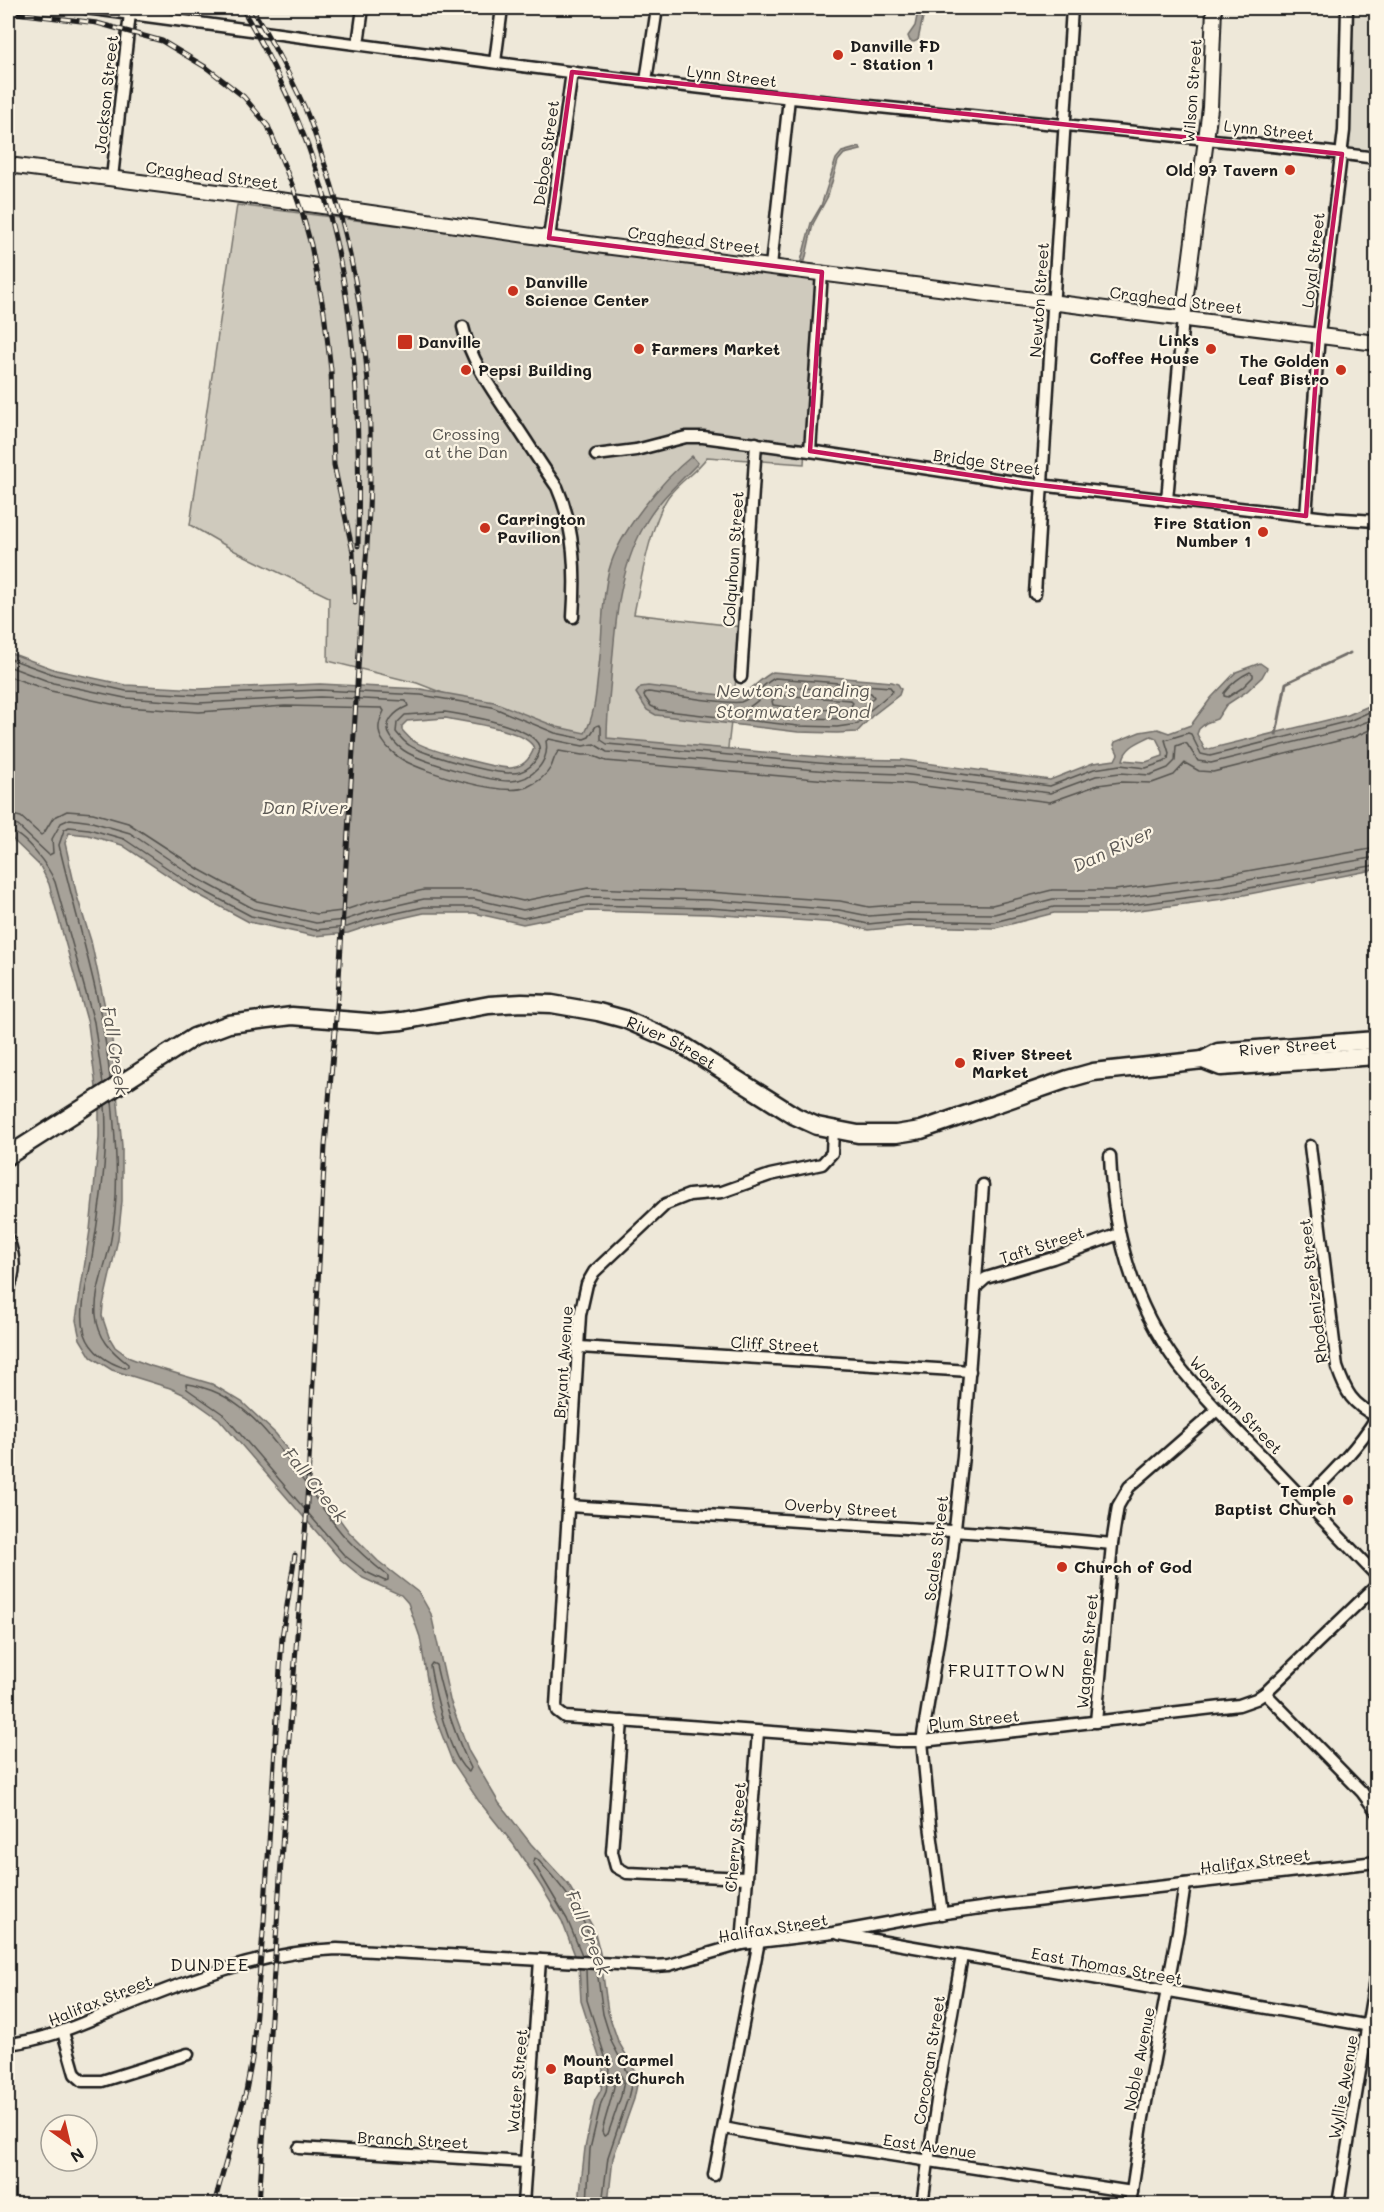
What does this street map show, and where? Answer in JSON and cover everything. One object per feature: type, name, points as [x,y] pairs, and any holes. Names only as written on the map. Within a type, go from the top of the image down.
[{"type":"main road","name":"Wilson Street","points":[[1183,318],[1210,108],[1214,8]]},
{"type":"main road","name":"Craghead Street","points":[[8,165],[549,238],[1377,343]]},
{"type":"main road","name":"River Street","points":[[8,1156],[128,1077],[194,1037],[229,1024],[292,1016],[380,1023],[402,1022],[489,1005],[522,1003],[552,1004],[598,1012],[649,1029],[705,1058],[795,1116],[833,1130],[875,1135],[921,1130],[1093,1072],[1203,1060],[1218,1052],[1377,1040]]},
{"type":"main road","name":"River Street","points":[[1203,1060],[1221,1067],[1377,1056]]},
{"type":"street","name":"Lynn Street","points":[[86,8],[789,98],[1206,138],[1377,158]]},
{"type":"street","points":[[358,44],[363,8]]},
{"type":"street","points":[[495,62],[502,8]]},
{"type":"street","points":[[646,81],[657,8]]},
{"type":"street","name":"Newton Street","points":[[1035,594],[1072,8]]},
{"type":"street","name":"Loyal Street","points":[[1306,516],[1319,334],[1344,130],[1347,8]]},
{"type":"street","name":"Jackson Street","points":[[112,178],[130,13]]},
{"type":"street","name":"Deboe Street","points":[[549,238],[573,72]]},
{"type":"street","points":[[771,266],[789,98]]},
{"type":"street","points":[[810,451],[822,272]]},
{"type":"street","name":"Wilson Street","points":[[1167,500],[1183,318]]},
{"type":"street","points":[[463,327],[466,343],[475,361],[561,497],[569,524],[574,558],[573,616]]},
{"type":"street","name":"Bridge Street","points":[[596,455],[636,450],[686,437],[703,437],[1041,486],[1306,516],[1377,521]]},
{"type":"street","name":"Colquhoun Street","points":[[741,678],[756,443]]},
{"type":"street","name":"Bryant Avenue","points":[[557,1683],[580,1315],[587,1284],[601,1263],[629,1240],[657,1211],[677,1198],[722,1192],[770,1175],[822,1164],[832,1153],[833,1130]]},
{"type":"street","name":"Rhodenizer Street","points":[[1305,1500],[1350,1455],[1377,1417],[1357,1405],[1349,1396],[1337,1367],[1311,1146]]},
{"type":"street","name":"Worsham Street","points":[[1110,1156],[1112,1198],[1119,1234],[1135,1285],[1158,1333],[1177,1364],[1217,1410],[1377,1575]]},
{"type":"street","name":"Scales Street","points":[[942,1914],[922,1741],[954,1531],[970,1371],[983,1185]]},
{"type":"street","name":"Taft Street","points":[[976,1287],[986,1278],[1053,1258],[1119,1234]]},
{"type":"street","points":[[8,1239],[14,1261],[14,1271],[8,1290]]},
{"type":"street","name":"Cliff Street","points":[[579,1347],[970,1371]]},
{"type":"street","name":"Wagner Street","points":[[1096,1722],[1112,1544],[1118,1506],[1129,1488],[1217,1410]]},
{"type":"street","name":"Overby Street","points":[[569,1506],[954,1531],[1112,1544]]},
{"type":"street","name":"Plum Street","points":[[557,1683],[556,1706],[560,1714],[565,1717],[758,1731],[922,1741],[1096,1722],[1239,1705],[1256,1699],[1377,1586]]},
{"type":"street","points":[[1265,1693],[1362,1792],[1377,1811]]},
{"type":"street","points":[[622,1721],[613,1861],[621,1871],[627,1873],[747,1878]]},
{"type":"street","name":"Cherry Street","points":[[742,1944],[758,1731]]},
{"type":"street","name":"Halifax Street","points":[[8,2043],[45,2038],[189,1981],[240,1964],[289,1953],[337,1949],[626,1966],[669,1965],[742,1944],[833,1933],[942,1914],[1377,1862]]},
{"type":"street","name":"Noble Avenue","points":[[1130,2205],[1143,2118],[1185,1884]]},
{"type":"street","name":"East Thomas Street","points":[[833,1933],[1373,2027]]},
{"type":"street","points":[[714,2175],[759,1941]]},
{"type":"street","name":"Corcoran Street","points":[[922,2205],[962,1956]]},
{"type":"street","name":"Water Street","points":[[523,2205],[536,2047],[540,1960]]},
{"type":"street","name":"Wyllie Avenue","points":[[1338,2205],[1373,2027],[1377,1974]]},
{"type":"street","points":[[63,2032],[75,2074],[83,2080],[102,2081],[188,2054]]},
{"type":"street","name":"East Avenue","points":[[724,2128],[1132,2192]]},
{"type":"street","name":"Branch Street","points":[[299,2148],[525,2162]]},
{"type":"highlighted area","points":[[572,72],[1342,154],[1319,334],[1306,516],[1022,483],[810,451],[822,272],[549,238]]},
{"type":"shaded area","points":[[1352,8],[1376,8],[1376,154],[1347,149]]},
{"type":"green space","name":"Crossing at the Dan","points":[[237,205],[816,279],[804,464],[707,457],[675,488],[664,503],[648,551],[634,614],[742,627],[726,765],[515,721],[417,683],[328,661],[329,597],[235,551],[190,525]]},
{"type":"water","points":[[907,8],[918,12],[920,8],[925,8],[918,40],[914,42],[910,41],[908,36],[915,26],[917,16]]},
{"type":"water","points":[[860,147],[861,150],[844,154],[838,161],[828,196],[813,224],[805,261],[801,261],[811,223],[821,206],[836,159],[842,152]]},
{"type":"water","name":"Dan River","points":[[692,456],[698,463],[655,508],[628,562],[619,600],[614,639],[607,738],[841,759],[903,760],[1050,780],[1093,763],[1115,760],[1118,754],[1115,742],[1140,732],[1158,729],[1169,733],[1191,725],[1211,698],[1236,672],[1260,663],[1267,668],[1262,677],[1246,692],[1226,705],[1217,719],[1206,723],[1199,729],[1197,734],[1205,750],[1348,715],[1376,703],[1376,871],[1223,899],[1116,913],[1054,913],[995,928],[909,926],[868,930],[838,923],[708,914],[588,911],[523,924],[474,913],[424,913],[375,924],[348,933],[314,936],[249,922],[188,889],[122,845],[88,835],[69,833],[65,843],[77,896],[91,941],[112,1040],[122,1146],[122,1201],[118,1239],[102,1316],[109,1337],[115,1347],[130,1358],[212,1384],[242,1402],[276,1434],[349,1532],[378,1561],[419,1593],[431,1614],[450,1700],[469,1752],[499,1803],[531,1844],[568,1884],[594,1929],[600,1953],[608,2012],[618,2041],[636,2072],[638,2080],[634,2099],[613,2158],[608,2204],[581,2204],[580,2192],[585,2148],[595,2100],[601,2090],[603,2069],[581,2001],[579,1966],[562,1921],[541,1886],[452,1761],[432,1709],[420,1637],[408,1603],[401,1595],[363,1578],[340,1559],[219,1419],[185,1395],[170,1388],[112,1370],[91,1357],[80,1339],[76,1320],[90,1230],[99,1138],[99,1111],[88,1024],[49,884],[40,866],[8,835],[8,652],[56,670],[126,685],[199,689],[320,684],[421,689],[494,702],[557,727],[585,733],[595,701],[605,594],[614,555],[643,508],[680,466]],"holes":[[[445,718],[508,731],[529,741],[534,748],[522,764],[511,768],[502,767],[431,749],[412,740],[402,730],[402,726],[407,721]],[[1151,736],[1156,738],[1163,756],[1146,762],[1123,760],[1130,748]]]},
{"type":"water","name":"Newton's Landing Stormwater Pond","points":[[773,672],[892,682],[898,684],[901,689],[899,695],[872,716],[857,732],[837,733],[798,732],[656,715],[647,710],[636,693],[641,687],[648,686],[737,697]]},
{"type":"waterway","points":[[1276,735],[1286,683],[1350,653]]},
{"type":"railway","points":[[242,8],[282,85],[305,138],[324,193],[340,261],[347,301],[355,382],[358,546]]},
{"type":"railway","points":[[252,8],[285,67],[306,111],[340,213],[353,268],[362,323],[368,378],[370,434],[367,546],[338,995],[325,1146],[306,1520],[289,1738],[259,2204]]},
{"type":"railway","points":[[8,12],[97,23],[162,41],[207,68],[244,97],[268,126],[303,216],[324,312],[331,370],[334,465],[353,552],[355,603]]},
{"type":"railway","points":[[214,2204],[246,2091],[252,2059],[264,1921],[282,1637],[295,1555]]},
{"type":"place","name":"Danville FD - Station 1","points":[[838,55]]},
{"type":"place","name":"Old 97 Tavern","points":[[1290,170]]},
{"type":"place","name":"Danville Science Center","points":[[513,291]]},
{"type":"place","name":"Danville","points":[[405,342]]},
{"type":"place","name":"Farmers Market","points":[[639,349]]},
{"type":"place","name":"Links Coffee House","points":[[1211,349]]},
{"type":"place","name":"Pepsi Building","points":[[466,370]]},
{"type":"place","name":"The Golden Leaf Bistro","points":[[1341,370]]},
{"type":"place","name":"Carrington Pavilion","points":[[485,528]]},
{"type":"place","name":"Fire Station Number 1","points":[[1263,532]]},
{"type":"place","name":"River Street Market","points":[[960,1063]]},
{"type":"place","name":"Temple Baptist Church","points":[[1348,1500]]},
{"type":"place","name":"Church of God","points":[[1062,1567]]},
{"type":"place","name":"Mount Carmel Baptist Church","points":[[551,2069]]},
{"type":"district","name":"FRUITTOWN","points":[[1007,1671]]},
{"type":"district","name":"DUNDEE","points":[[210,1965]]},
{"type":"water label","name":"Fall Creek","points":[[115,1051]]},
{"type":"water label","name":"Fall Creek","points":[[315,1485]]},
{"type":"water label","name":"Fall Creek","points":[[588,1933]]}]
